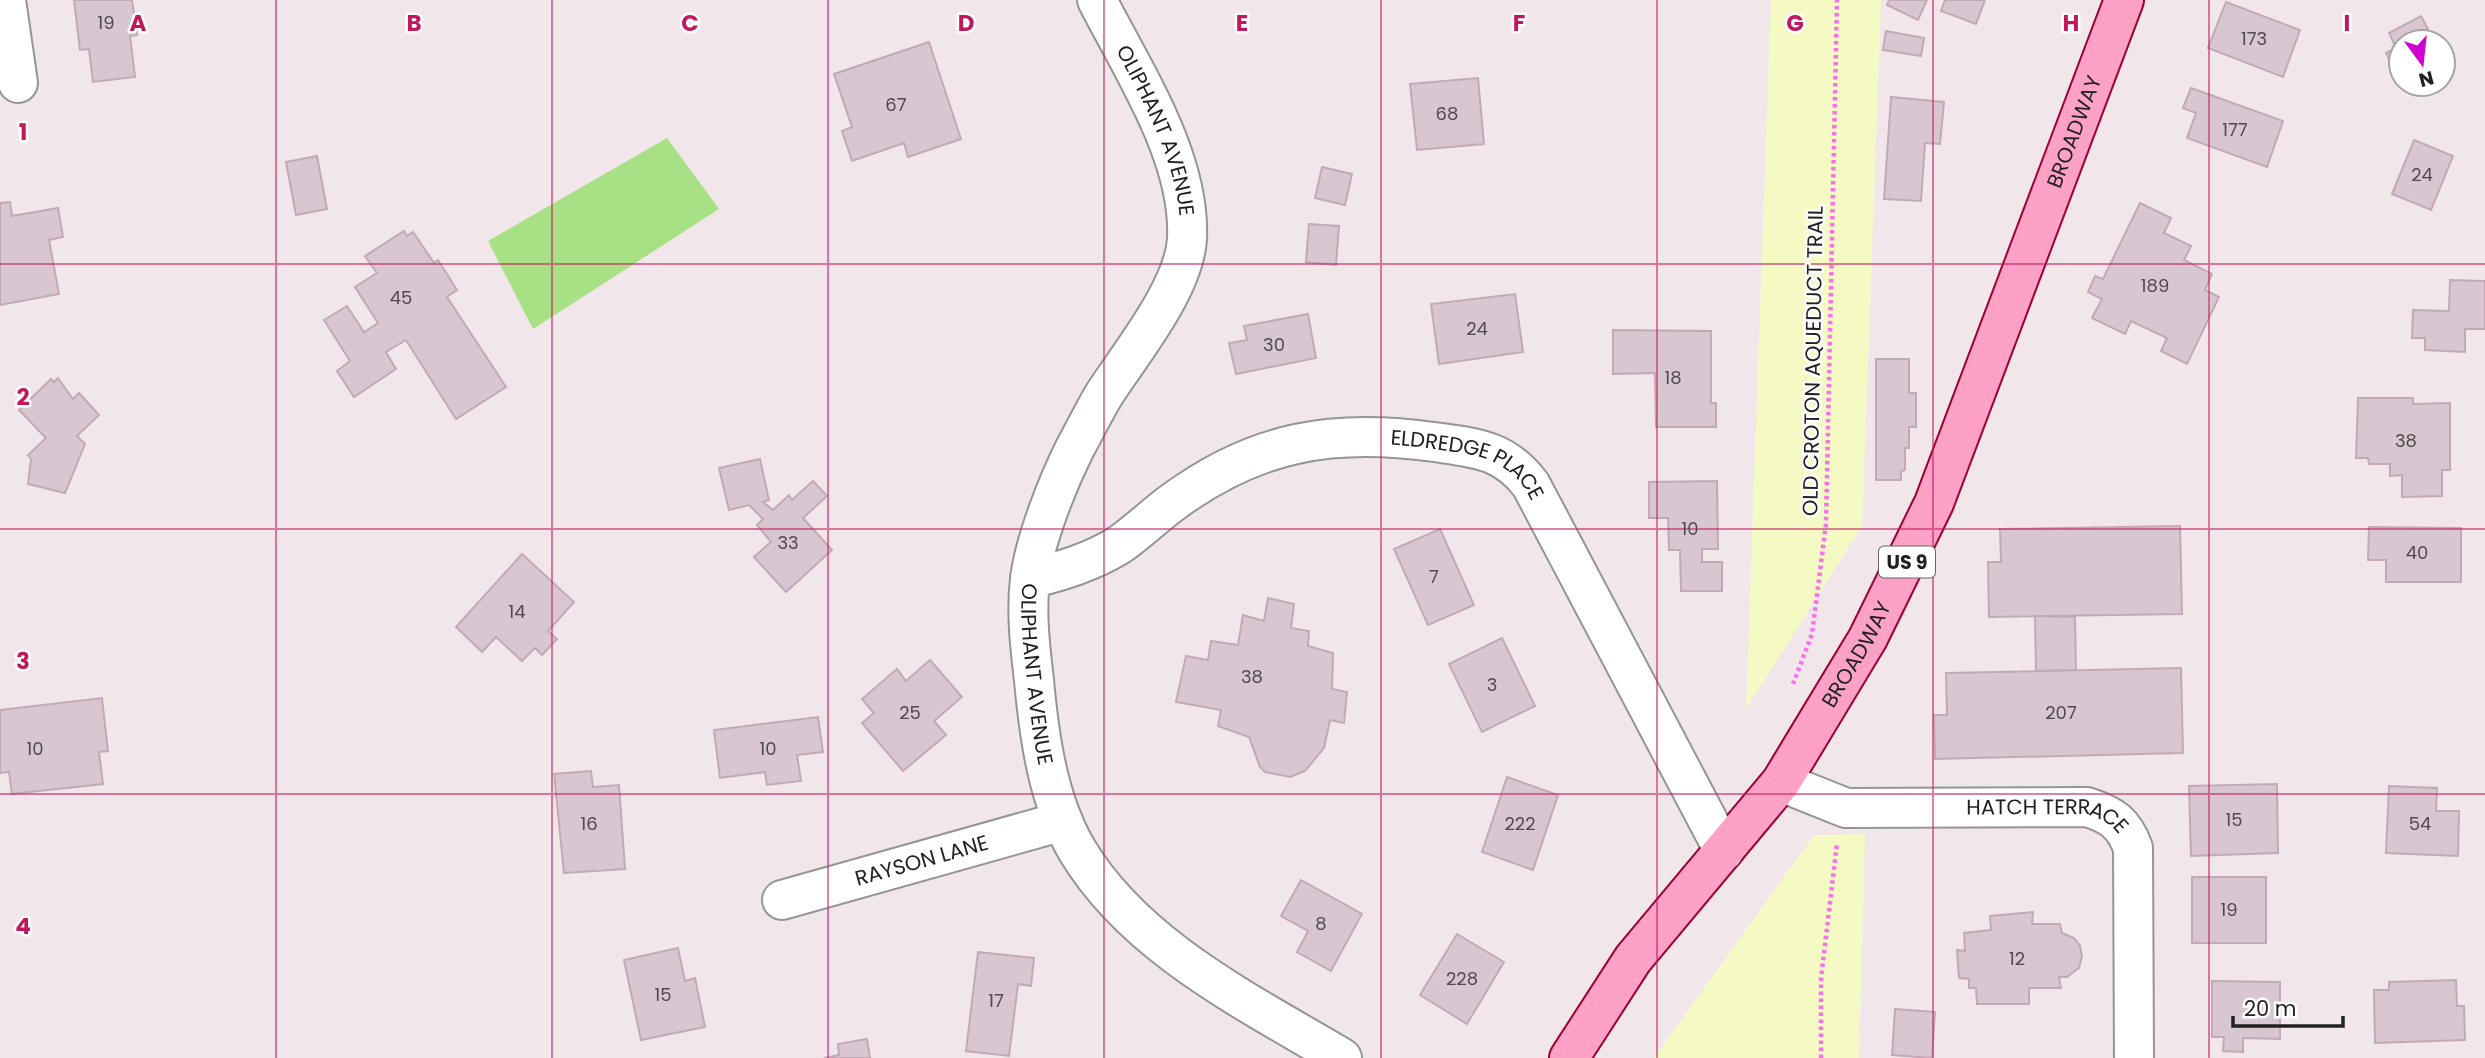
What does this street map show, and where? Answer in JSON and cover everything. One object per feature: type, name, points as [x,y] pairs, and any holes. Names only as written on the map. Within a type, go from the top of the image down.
[{"type":"main road","name":"BROADWAY","points":[[1569,1058],[1633,959],[1781,782],[1868,638],[1934,503],[2124,0]]},
{"type":"street","points":[[6,0],[18,83]]},
{"type":"street","name":"OLIPHANT AVENUE","points":[[1097,0],[1166,137],[1178,168],[1185,192],[1187,243],[1168,294],[1103,397],[1073,453],[1052,505],[1030,579],[1030,642],[1036,702],[1050,777],[1063,821],[1077,850],[1108,892],[1150,934],[1228,990],[1342,1058]]},
{"type":"street","name":"ELDREDGE PLACE","points":[[1030,579],[1087,561],[1119,544],[1175,500],[1206,481],[1250,459],[1296,442],[1331,436],[1385,435],[1481,449],[1517,467],[1531,485],[1724,850]]},
{"type":"street","name":"HATCH TERRACE","points":[[1781,782],[1846,808],[2087,807],[2113,816],[2128,832],[2133,848],[2134,1058]]},
{"type":"street","name":"RAYSON LANE","points":[[782,900],[1063,821]]},
{"type":"path","name":"OLD CROTON AQUEDUCT TRAIL","points":[[1789,693],[1812,634],[1826,524],[1837,0]]},
{"type":"path","points":[[1821,1058],[1821,979],[1838,840],[1837,804]]},
{"type":"green space","points":[[1771,0],[1881,0],[1862,526],[1746,709]]},
{"type":"green space","points":[[667,138],[719,209],[533,329],[488,241]]},
{"type":"green space","points":[[1865,834],[1859,1058],[1654,1058],[1814,835]]},
{"type":"building","points":[[74,0],[132,0],[137,35],[130,36],[135,77],[93,82],[89,49],[80,50]]},
{"type":"building","points":[[1889,0],[1927,0],[1918,20],[1887,5]]},
{"type":"building","points":[[1945,0],[1985,0],[1976,24],[1941,11]]},
{"type":"building","points":[[2226,2],[2300,30],[2283,77],[2208,48]]},
{"type":"building","points":[[2421,16],[2427,28],[2398,28]]},
{"type":"building","points":[[1886,31],[1924,38],[1921,56],[1883,50]]},
{"type":"building","points":[[929,42],[961,139],[908,157],[904,143],[852,161],[842,131],[852,127],[834,74]]},
{"type":"building","points":[[1478,78],[1484,144],[1417,150],[1410,84]]},
{"type":"building","points":[[2191,88],[2283,121],[2267,167],[2187,138],[2196,113],[2183,108]]},
{"type":"building","points":[[1891,97],[1944,102],[1940,144],[1925,143],[1921,201],[1884,199]]},
{"type":"building","points":[[2414,140],[2453,156],[2431,210],[2392,194]]},
{"type":"building","points":[[317,156],[327,209],[296,215],[286,162]]},
{"type":"building","points":[[1322,167],[1352,174],[1345,205],[1315,198]]},
{"type":"building","points":[[10,202],[12,216],[58,208],[63,237],[49,240],[59,294],[0,305],[0,203]]},
{"type":"building","points":[[2140,203],[2171,218],[2164,233],[2191,246],[2184,260],[2212,274],[2205,290],[2219,297],[2187,364],[2161,351],[2167,338],[2131,321],[2125,334],[2092,318],[2102,299],[2088,292],[2095,276],[2103,279]]},
{"type":"building","points":[[1309,224],[1339,226],[1336,265],[1306,262]]},
{"type":"building","points":[[404,231],[407,236],[413,232],[434,263],[438,260],[457,290],[447,297],[506,387],[456,419],[406,340],[386,352],[396,369],[354,397],[337,371],[350,361],[324,320],[347,306],[364,332],[378,323],[355,287],[377,273],[365,256]]},
{"type":"building","points":[[2450,280],[2485,281],[2485,329],[2465,329],[2465,352],[2425,350],[2425,338],[2412,338],[2413,310],[2449,311]]},
{"type":"building","points":[[1515,294],[1523,352],[1439,364],[1431,304]]},
{"type":"building","points":[[1308,314],[1316,358],[1236,374],[1229,343],[1247,340],[1244,326]]},
{"type":"building","points":[[1613,330],[1711,331],[1711,403],[1716,403],[1716,427],[1656,427],[1655,373],[1613,374]]},
{"type":"building","points":[[1876,359],[1909,359],[1909,393],[1916,393],[1916,427],[1909,427],[1909,448],[1905,448],[1905,470],[1901,471],[1901,480],[1876,480]]},
{"type":"building","points":[[58,378],[73,399],[79,393],[99,415],[77,436],[85,444],[65,493],[28,484],[31,459],[28,455],[46,438],[19,410],[51,379],[54,382]]},
{"type":"building","points":[[2358,398],[2413,398],[2413,404],[2450,403],[2450,470],[2442,470],[2442,496],[2402,497],[2402,475],[2390,476],[2390,464],[2369,464],[2368,458],[2356,458]]},
{"type":"building","points":[[760,459],[769,500],[763,502],[773,510],[789,495],[792,500],[813,481],[827,496],[803,518],[832,550],[786,592],[754,557],[771,542],[757,525],[763,519],[749,505],[729,510],[719,468]]},
{"type":"building","points":[[1717,481],[1718,549],[1702,549],[1702,562],[1722,562],[1722,591],[1681,591],[1680,550],[1669,550],[1668,518],[1649,518],[1649,482]]},
{"type":"building","points":[[2180,526],[2182,614],[1989,617],[1988,562],[2001,562],[2000,529]]},
{"type":"building","points":[[2369,527],[2461,528],[2461,582],[2386,582],[2386,560],[2368,560]]},
{"type":"building","points":[[1440,529],[1474,605],[1428,625],[1394,549]]},
{"type":"building","points":[[522,554],[574,602],[548,631],[557,639],[542,655],[535,648],[522,661],[496,637],[482,652],[456,627]]},
{"type":"building","points":[[1268,598],[1294,604],[1291,628],[1309,631],[1308,646],[1333,653],[1332,689],[1347,692],[1344,723],[1330,720],[1324,748],[1305,771],[1290,777],[1265,772],[1260,767],[1249,737],[1218,726],[1221,710],[1176,702],[1186,656],[1208,660],[1211,641],[1238,645],[1243,615],[1264,621]]},
{"type":"building","points":[[2035,616],[2075,617],[2076,670],[2036,671]]},
{"type":"building","points":[[1502,638],[1535,706],[1482,732],[1449,664]]},
{"type":"building","points":[[930,660],[962,697],[934,721],[946,735],[903,771],[862,723],[874,713],[862,699],[897,669],[906,681]]},
{"type":"building","points":[[2181,668],[2183,753],[1935,759],[1934,715],[1947,715],[1946,673]]},
{"type":"building","points":[[102,698],[108,751],[99,752],[103,784],[12,794],[9,772],[0,773],[0,710]]},
{"type":"building","points":[[818,717],[823,752],[797,755],[801,781],[767,785],[765,772],[720,778],[714,730]]},
{"type":"building","points":[[591,771],[593,787],[619,785],[625,869],[564,873],[554,774]]},
{"type":"building","points":[[1507,777],[1558,795],[1533,870],[1482,852]]},
{"type":"building","points":[[2277,784],[2278,853],[2191,856],[2189,786]]},
{"type":"building","points":[[2389,786],[2437,788],[2436,811],[2459,811],[2458,856],[2386,853]]},
{"type":"building","points":[[2192,877],[2266,877],[2266,943],[2192,943]]},
{"type":"building","points":[[1301,880],[1362,914],[1331,971],[1297,952],[1308,931],[1281,916]]},
{"type":"building","points":[[2033,912],[2032,924],[2060,924],[2062,933],[2074,938],[2080,946],[2082,956],[2079,968],[2067,977],[2059,977],[2061,988],[2029,988],[2029,1004],[1977,1004],[1976,988],[1969,988],[1969,979],[1959,978],[1957,950],[1965,951],[1964,933],[1991,930],[1990,916]]},
{"type":"building","points":[[1457,934],[1504,962],[1467,1024],[1420,995]]},
{"type":"building","points":[[678,948],[685,981],[695,978],[705,1027],[641,1040],[624,960]]},
{"type":"building","points":[[978,952],[1034,958],[1031,986],[1018,984],[1009,1056],[966,1051]]},
{"type":"building","points":[[2456,980],[2457,1006],[2464,1006],[2465,1040],[2375,1043],[2374,990],[2389,990],[2389,982]]},
{"type":"building","points":[[2212,981],[2280,982],[2280,1039],[2243,1038],[2243,1052],[2223,1051],[2224,1037],[2212,1037]]},
{"type":"building","points":[[1895,1009],[1935,1012],[1932,1058],[1892,1055]]},
{"type":"building","points":[[867,1039],[870,1058],[824,1058],[839,1055],[838,1044]]}]
